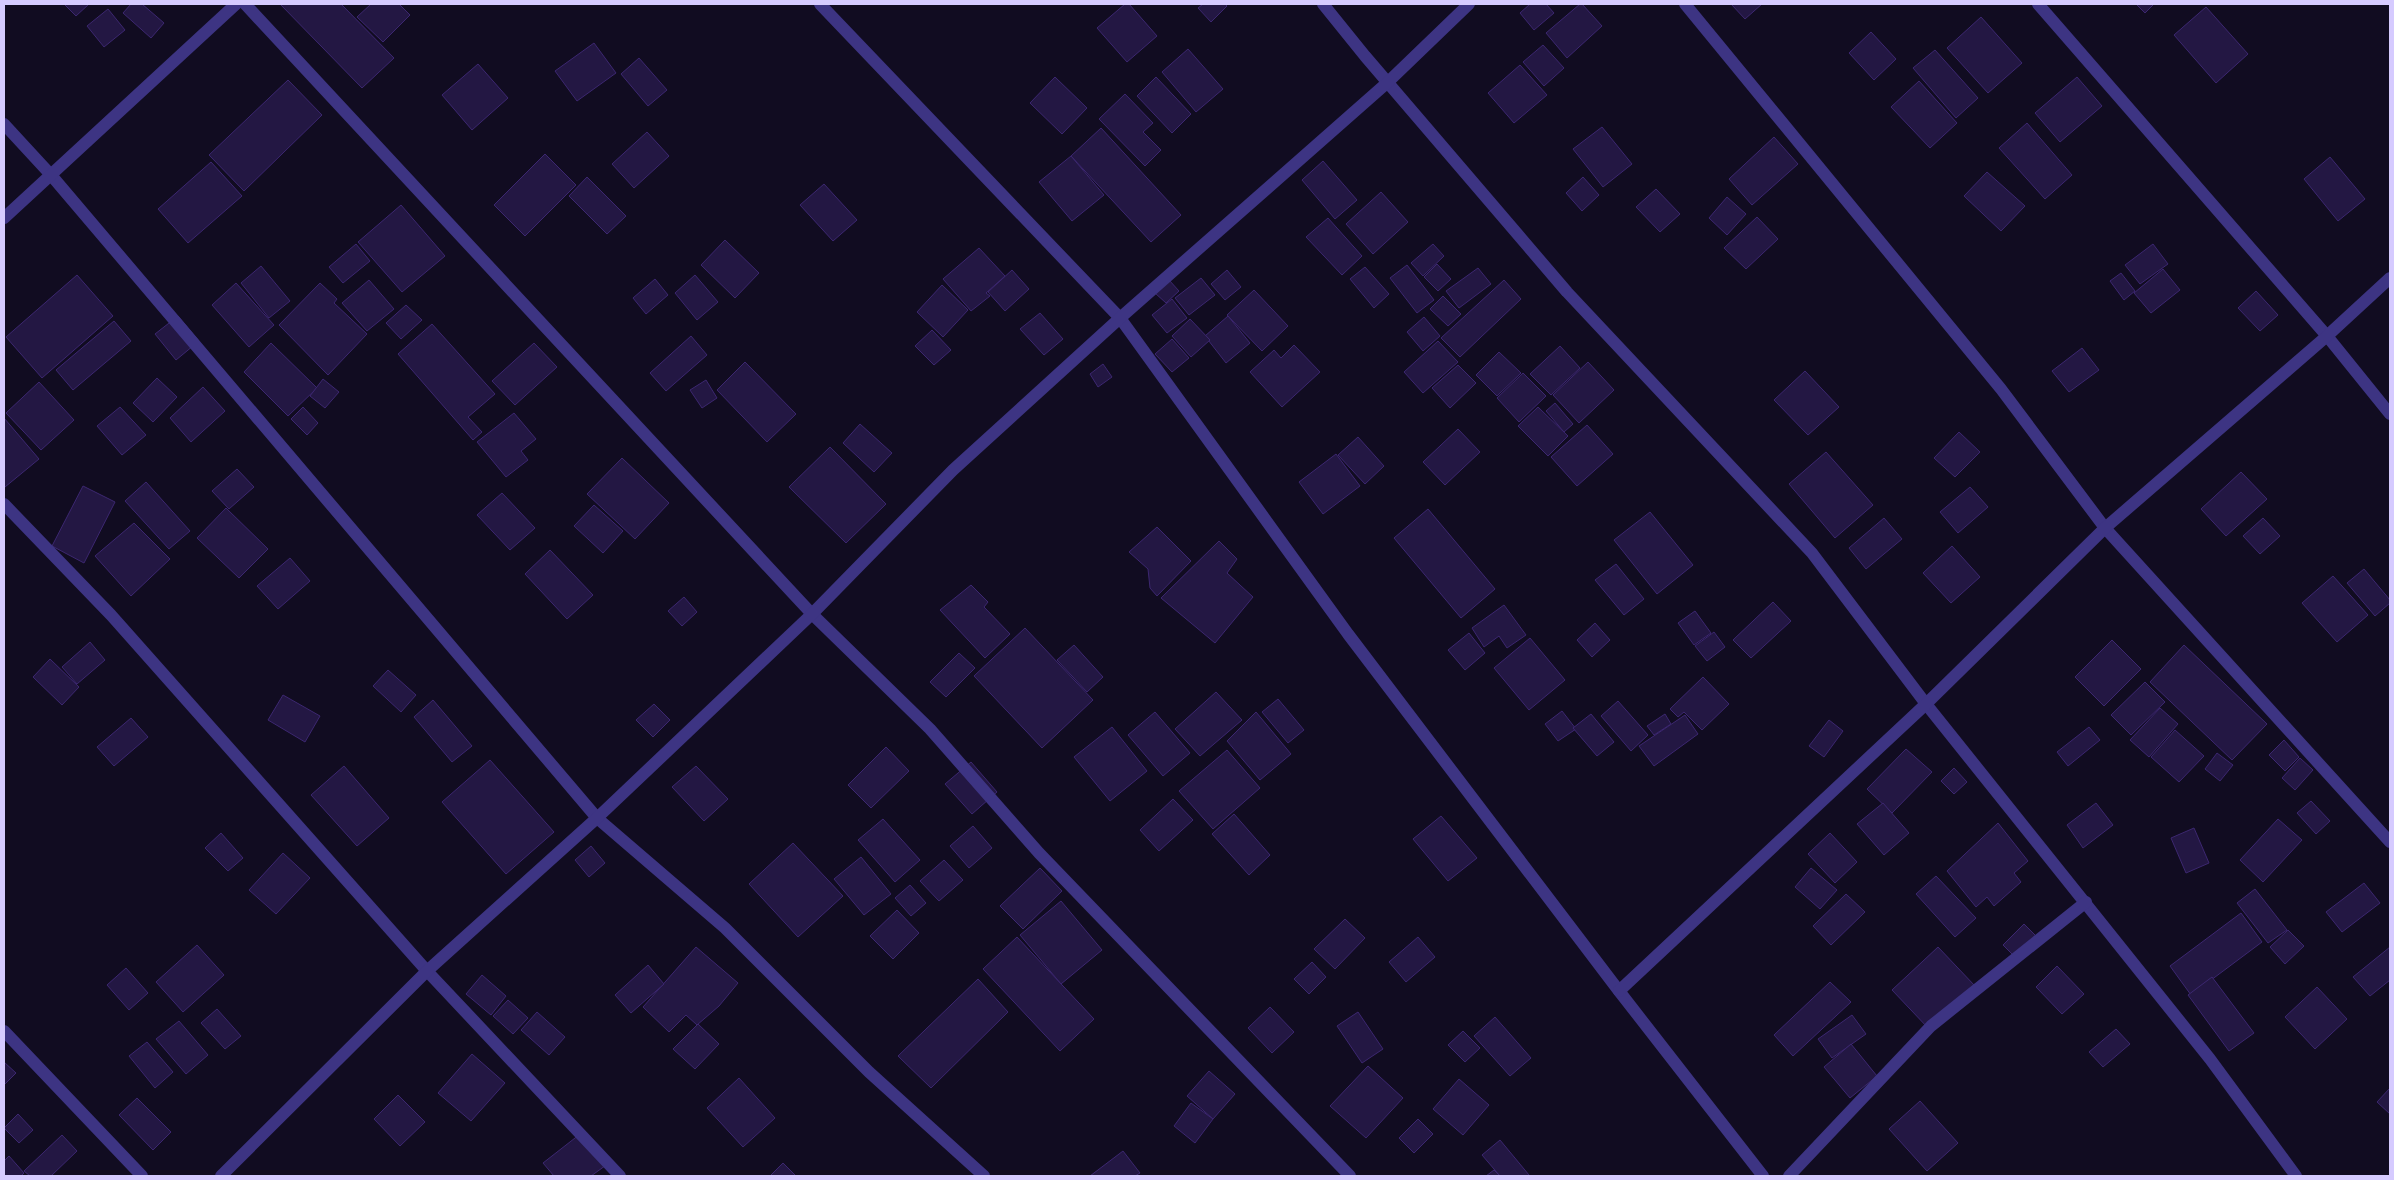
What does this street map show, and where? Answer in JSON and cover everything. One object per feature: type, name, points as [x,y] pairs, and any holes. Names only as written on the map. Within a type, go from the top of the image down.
[{"type":"street","points":[[4,218],[236,4]]},
{"type":"street","points":[[244,4],[812,614],[930,729],[1039,853],[1350,1176]]},
{"type":"street","points":[[820,4],[1120,318],[1348,634],[1619,991],[1763,1176]]},
{"type":"street","points":[[1323,4],[1567,292],[1812,553],[1926,704],[2210,1059],[2296,1176]]},
{"type":"street","points":[[221,1176],[426,971],[597,818],[812,614],[953,470],[1120,318],[1388,82],[1469,4]]},
{"type":"street","points":[[1685,4],[2001,389],[2105,528],[2390,842]]},
{"type":"street","points":[[2038,4],[2328,336],[2390,414]]},
{"type":"street","points":[[4,124],[51,176],[597,818],[725,928],[869,1072],[984,1176]]},
{"type":"street","points":[[1619,991],[1926,704],[2105,528],[2328,336],[2390,278]]},
{"type":"street","points":[[4,504],[111,615],[426,971],[620,1176]]},
{"type":"street","points":[[1790,1176],[1931,1026],[2086,902]]},
{"type":"street","points":[[4,1031],[142,1176]]},
{"type":"building","points":[[64,4],[89,4],[76,16]]},
{"type":"building","points":[[131,4],[142,4],[164,23],[151,38],[123,13]]},
{"type":"building","points":[[280,4],[341,4],[394,58],[362,88]]},
{"type":"building","points":[[371,4],[399,4],[410,15],[383,42],[357,17]]},
{"type":"building","points":[[1125,4],[1129,4],[1157,36],[1127,62],[1097,28]]},
{"type":"building","points":[[1203,4],[1225,4],[1227,6],[1211,22],[1198,8]]},
{"type":"building","points":[[1530,4],[1546,4],[1554,13],[1534,30],[1520,13]]},
{"type":"building","points":[[1580,4],[1602,26],[1567,58],[1546,33]]},
{"type":"building","points":[[1731,4],[1762,4],[1745,19]]},
{"type":"building","points":[[2136,4],[2154,4],[2145,13]]},
{"type":"building","points":[[2206,7],[2248,54],[2216,83],[2174,35]]},
{"type":"building","points":[[108,9],[125,30],[104,47],[87,26]]},
{"type":"building","points":[[1981,17],[2022,63],[1988,93],[1947,48]]},
{"type":"building","points":[[1871,32],[1896,59],[1874,80],[1849,53]]},
{"type":"building","points":[[594,43],[616,73],[577,101],[555,71]]},
{"type":"building","points":[[1543,45],[1564,68],[1544,86],[1523,62]]},
{"type":"building","points":[[1188,49],[1223,89],[1196,112],[1162,72]]},
{"type":"building","points":[[1935,50],[1978,98],[1956,118],[1913,68]]},
{"type":"building","points":[[639,58],[667,90],[648,106],[621,74]]},
{"type":"building","points":[[478,64],[508,98],[472,130],[442,95]]},
{"type":"building","points":[[1520,65],[1547,95],[1514,123],[1488,93]]},
{"type":"building","points":[[1055,77],[1087,108],[1062,134],[1030,103]]},
{"type":"building","points":[[1156,77],[1191,114],[1172,133],[1137,96]]},
{"type":"building","points":[[2077,77],[2102,106],[2060,142],[2035,113]]},
{"type":"building","points":[[288,80],[322,115],[244,191],[209,155]]},
{"type":"building","points":[[1919,81],[1957,123],[1930,148],[1891,107]]},
{"type":"building","points":[[1125,94],[1153,123],[1143,132],[1161,150],[1145,166],[1099,119]]},
{"type":"building","points":[[2027,123],[2072,175],[2045,199],[1999,148]]},
{"type":"building","points":[[1602,127],[1632,164],[1603,187],[1573,149]]},
{"type":"building","points":[[1101,128],[1181,215],[1151,242],[1071,156]]},
{"type":"building","points":[[647,132],[669,156],[634,188],[612,164]]},
{"type":"building","points":[[1774,137],[1798,164],[1752,205],[1729,179]]},
{"type":"building","points":[[545,154],[576,185],[525,236],[494,205]]},
{"type":"building","points":[[1071,156],[1104,195],[1072,221],[1039,182]]},
{"type":"building","points":[[2330,157],[2365,199],[2338,221],[2304,179]]},
{"type":"building","points":[[1323,161],[1357,200],[1335,219],[1302,180]]},
{"type":"building","points":[[211,162],[242,196],[188,243],[158,209]]},
{"type":"building","points":[[1987,172],[2025,206],[2001,231],[1964,196]]},
{"type":"building","points":[[587,177],[626,216],[607,234],[569,196]]},
{"type":"building","points":[[1583,177],[1599,195],[1582,211],[1566,193]]},
{"type":"building","points":[[824,184],[857,220],[833,241],[800,205]]},
{"type":"building","points":[[1656,189],[1680,214],[1660,232],[1636,207]]},
{"type":"building","points":[[1381,192],[1408,222],[1373,254],[1346,224]]},
{"type":"building","points":[[1727,197],[1746,214],[1727,235],[1709,218]]},
{"type":"building","points":[[401,205],[445,256],[402,292],[358,242]]},
{"type":"building","points":[[1757,217],[1778,239],[1746,269],[1724,248]]},
{"type":"building","points":[[1328,218],[1362,256],[1342,275],[1306,237]]},
{"type":"building","points":[[725,240],[759,273],[735,298],[701,265]]},
{"type":"building","points":[[356,244],[370,261],[343,283],[329,267]]},
{"type":"building","points":[[1433,244],[1444,256],[1423,276],[1411,263]]},
{"type":"building","points":[[2153,244],[2168,264],[2140,284],[2125,265]]},
{"type":"building","points":[[979,248],[1005,276],[986,293],[990,296],[971,311],[943,279]]},
{"type":"building","points":[[1437,264],[1451,279],[1438,291],[1424,277]]},
{"type":"building","points":[[1407,265],[1434,300],[1417,313],[1390,278]]},
{"type":"building","points":[[261,266],[290,301],[269,318],[241,283]]},
{"type":"building","points":[[1365,267],[1389,294],[1374,308],[1350,279]]},
{"type":"building","points":[[1478,268],[1491,284],[1459,308],[1446,291]]},
{"type":"building","points":[[2163,269],[2180,290],[2151,313],[2134,293]]},
{"type":"building","points":[[1012,270],[1029,289],[1005,311],[988,292]]},
{"type":"building","points":[[1227,270],[1241,287],[1225,300],[1211,284]]},
{"type":"building","points":[[2121,273],[2135,291],[2124,300],[2110,281]]},
{"type":"building","points":[[77,275],[113,316],[42,378],[6,337]]},
{"type":"building","points":[[695,275],[718,302],[697,320],[675,293]]},
{"type":"building","points":[[1201,278],[1215,295],[1189,315],[1175,298]]},
{"type":"building","points":[[655,279],[668,295],[646,314],[633,298]]},
{"type":"building","points":[[369,280],[394,309],[367,331],[342,303]]},
{"type":"building","points":[[1169,280],[1179,291],[1166,303],[1155,293]]},
{"type":"building","points":[[1504,280],[1521,299],[1460,357],[1441,338]]},
{"type":"building","points":[[236,283],[274,325],[249,347],[212,305]]},
{"type":"building","points":[[320,283],[337,299],[334,303],[367,334],[328,375],[279,325]]},
{"type":"building","points":[[942,285],[968,310],[943,337],[917,312]]},
{"type":"building","points":[[1254,290],[1288,326],[1262,351],[1227,315]]},
{"type":"building","points":[[2256,291],[2278,315],[2260,331],[2238,308]]},
{"type":"building","points":[[1443,296],[1461,314],[1448,326],[1430,309]]},
{"type":"building","points":[[1172,299],[1187,318],[1167,333],[1152,315]]},
{"type":"building","points":[[406,305],[422,320],[401,339],[386,323]]},
{"type":"building","points":[[1040,313],[1063,339],[1044,355],[1020,329]]},
{"type":"building","points":[[178,316],[199,341],[176,360],[155,334]]},
{"type":"building","points":[[1228,316],[1250,343],[1226,363],[1205,336]]},
{"type":"building","points":[[1424,317],[1440,336],[1423,351],[1407,332]]},
{"type":"building","points":[[1190,319],[1210,340],[1191,357],[1172,336]]},
{"type":"building","points":[[114,321],[131,341],[73,390],[56,370]]},
{"type":"building","points":[[432,324],[495,394],[468,417],[482,432],[473,440],[398,354]]},
{"type":"building","points":[[932,330],[951,350],[934,365],[915,346]]},
{"type":"building","points":[[691,336],[707,355],[666,391],[650,373]]},
{"type":"building","points":[[1172,339],[1189,358],[1172,372],[1155,354]]},
{"type":"building","points":[[1438,341],[1458,362],[1423,393],[1404,372]]},
{"type":"building","points":[[271,343],[317,388],[288,416],[244,372]]},
{"type":"building","points":[[534,343],[557,367],[515,405],[492,381]]},
{"type":"building","points":[[1294,345],[1320,372],[1282,407],[1250,372],[1274,350],[1281,358]]},
{"type":"building","points":[[1560,346],[1580,368],[1551,395],[1530,374]]},
{"type":"building","points":[[2082,348],[2099,370],[2069,392],[2052,371]]},
{"type":"building","points":[[1499,352],[1521,373],[1497,396],[1476,375]]},
{"type":"building","points":[[745,362],[796,414],[767,442],[717,390]]},
{"type":"building","points":[[1588,362],[1614,390],[1579,423],[1553,395]]},
{"type":"building","points":[[1103,364],[1112,377],[1098,387],[1090,374]]},
{"type":"building","points":[[1458,365],[1476,383],[1450,408],[1432,388]]},
{"type":"building","points":[[1805,371],[1839,407],[1808,435],[1774,400]]},
{"type":"building","points":[[1523,373],[1546,396],[1519,422],[1497,398]]},
{"type":"building","points":[[157,378],[177,397],[153,422],[133,403]]},
{"type":"building","points":[[323,379],[339,392],[325,408],[310,396]]},
{"type":"building","points":[[706,380],[717,398],[702,408],[690,390]]},
{"type":"building","points":[[39,382],[74,420],[41,450],[6,413]]},
{"type":"building","points":[[203,387],[225,411],[191,442],[170,418]]},
{"type":"building","points":[[1555,403],[1573,424],[1564,432],[1546,411]]},
{"type":"building","points":[[120,407],[146,435],[122,455],[97,426]]},
{"type":"building","points":[[303,407],[318,423],[307,435],[291,419]]},
{"type":"building","points":[[1538,407],[1568,436],[1548,456],[1518,426]]},
{"type":"building","points":[[514,413],[536,439],[521,451],[528,460],[506,477],[477,442]]},
{"type":"building","points":[[4,418],[39,459],[5,487],[4,486]]},
{"type":"building","points":[[860,424],[892,453],[874,472],[843,443]]},
{"type":"building","points":[[1587,425],[1613,454],[1577,486],[1551,457]]},
{"type":"building","points":[[1458,429],[1480,452],[1445,485],[1423,462]]},
{"type":"building","points":[[1959,432],[1980,452],[1955,477],[1934,458]]},
{"type":"building","points":[[1358,437],[1384,466],[1365,484],[1338,455]]},
{"type":"building","points":[[830,447],[886,504],[846,543],[789,487]]},
{"type":"building","points":[[1826,452],[1873,505],[1835,538],[1789,484]]},
{"type":"building","points":[[1336,454],[1360,486],[1323,514],[1299,482]]},
{"type":"building","points":[[622,458],[669,503],[635,539],[587,494]]},
{"type":"building","points":[[237,469],[254,487],[229,509],[212,491]]},
{"type":"building","points":[[2241,472],[2267,499],[2226,536],[2201,509]]},
{"type":"building","points":[[146,482],[190,531],[169,549],[125,501]]},
{"type":"building","points":[[83,486],[115,502],[84,563],[52,546]]},
{"type":"building","points":[[1970,487],[1988,507],[1958,533],[1940,512]]},
{"type":"building","points":[[502,493],[535,528],[510,550],[477,515]]},
{"type":"building","points":[[594,505],[623,531],[603,553],[574,526]]},
{"type":"building","points":[[226,508],[268,549],[239,578],[197,538]]},
{"type":"building","points":[[1428,509],[1495,589],[1461,618],[1394,538]]},
{"type":"building","points":[[1650,512],[1693,565],[1657,594],[1614,540]]},
{"type":"building","points":[[1884,518],[1902,539],[1866,569],[1849,548]]},
{"type":"building","points":[[2263,518],[2280,536],[2260,554],[2243,536]]},
{"type":"building","points":[[134,523],[170,559],[131,596],[95,556]]},
{"type":"building","points":[[1157,527],[1191,561],[1157,596],[1150,588],[1148,569],[1129,552]]},
{"type":"building","points":[[1219,541],[1237,559],[1227,573],[1253,597],[1215,643],[1161,598]]},
{"type":"building","points":[[1952,546],[1980,577],[1951,603],[1923,573]]},
{"type":"building","points":[[550,550],[593,595],[567,619],[525,574]]},
{"type":"building","points":[[290,558],[310,581],[278,609],[257,586]]},
{"type":"building","points":[[1616,564],[1644,599],[1624,615],[1595,580]]},
{"type":"building","points":[[2364,569],[2390,600],[2390,603],[2375,616],[2347,583]]},
{"type":"building","points":[[2333,576],[2368,615],[2337,642],[2302,603]]},
{"type":"building","points":[[971,585],[988,602],[984,607],[1010,634],[985,658],[940,610]]},
{"type":"building","points":[[684,597],[697,612],[682,626],[668,611]]},
{"type":"building","points":[[1773,602],[1791,621],[1751,658],[1733,640]]},
{"type":"building","points":[[1504,605],[1526,635],[1507,648],[1499,636],[1484,647],[1472,628]]},
{"type":"building","points":[[1695,611],[1711,633],[1694,645],[1678,623]]},
{"type":"building","points":[[1595,623],[1610,640],[1592,657],[1577,640]]},
{"type":"building","points":[[1025,628],[1093,700],[1042,748],[974,676]]},
{"type":"building","points":[[1714,632],[1725,647],[1707,661],[1695,646]]},
{"type":"building","points":[[1469,633],[1485,653],[1465,670],[1448,650]]},
{"type":"building","points":[[1530,638],[1565,680],[1529,710],[1494,668]]},
{"type":"building","points":[[2112,640],[2141,669],[2104,706],[2075,677]]},
{"type":"building","points":[[90,642],[105,660],[77,684],[62,667]]},
{"type":"building","points":[[1074,645],[1103,677],[1087,692],[1057,660]]},
{"type":"building","points":[[2184,645],[2267,724],[2232,760],[2150,682]]},
{"type":"building","points":[[959,653],[975,668],[946,697],[930,682]]},
{"type":"building","points":[[50,659],[79,687],[62,705],[33,677]]},
{"type":"building","points":[[388,670],[416,695],[401,712],[373,686]]},
{"type":"building","points":[[1703,677],[1729,704],[1702,730],[1684,712],[1678,717],[1670,709]]},
{"type":"building","points":[[2145,682],[2165,702],[2131,735],[2111,715]]},
{"type":"building","points":[[1216,692],[1242,720],[1200,756],[1175,729]]},
{"type":"building","points":[[283,695],[320,716],[305,742],[268,720]]},
{"type":"building","points":[[1278,699],[1304,730],[1288,743],[1262,712]]},
{"type":"building","points":[[433,700],[472,746],[452,762],[414,717]]},
{"type":"building","points":[[1618,701],[1648,735],[1631,751],[1601,716]]},
{"type":"building","points":[[654,704],[670,720],[653,737],[636,720]]},
{"type":"building","points":[[2160,708],[2178,724],[2149,757],[2130,740]]},
{"type":"building","points":[[1562,711],[1576,729],[1558,741],[1545,724]]},
{"type":"building","points":[[1155,712],[1190,753],[1163,776],[1128,735]]},
{"type":"building","points":[[1256,712],[1291,754],[1260,780],[1227,741]]},
{"type":"building","points":[[1591,714],[1614,742],[1597,756],[1573,728]]},
{"type":"building","points":[[1665,714],[1671,724],[1654,735],[1647,726]]},
{"type":"building","points":[[1685,715],[1698,734],[1654,766],[1639,746]]},
{"type":"building","points":[[131,718],[148,737],[114,766],[97,747]]},
{"type":"building","points":[[1829,720],[1843,731],[1824,757],[1809,746]]},
{"type":"building","points":[[1112,727],[1147,771],[1110,801],[1074,757]]},
{"type":"building","points":[[2089,727],[2100,740],[2068,766],[2057,752]]},
{"type":"building","points":[[2175,730],[2204,756],[2179,782],[2151,757]]},
{"type":"building","points":[[2284,740],[2299,757],[2285,771],[2269,755]]},
{"type":"building","points":[[886,747],[909,771],[871,808],[848,785]]},
{"type":"building","points":[[1906,749],[1932,772],[1892,813],[1867,789]]},
{"type":"building","points":[[1227,750],[1260,788],[1213,829],[1179,791]]},
{"type":"building","points":[[2217,753],[2233,765],[2220,781],[2205,769]]},
{"type":"building","points":[[2300,758],[2313,770],[2295,790],[2282,778]]},
{"type":"building","points":[[490,760],[554,832],[506,874],[442,802]]},
{"type":"building","points":[[971,762],[997,792],[972,814],[945,784]]},
{"type":"building","points":[[344,766],[389,818],[357,846],[311,795]]},
{"type":"building","points":[[696,766],[728,799],[704,821],[672,787]]},
{"type":"building","points":[[1954,768],[1967,782],[1954,794],[1941,781]]},
{"type":"building","points":[[1173,799],[1193,820],[1159,851],[1140,830]]},
{"type":"building","points":[[2311,801],[2330,821],[2316,834],[2297,813]]},
{"type":"building","points":[[1883,803],[1909,833],[1884,855],[1857,824]]},
{"type":"building","points":[[2096,803],[2113,825],[2083,848],[2067,825]]},
{"type":"building","points":[[1234,814],[1270,855],[1249,875],[1212,834]]},
{"type":"building","points":[[1441,816],[1477,858],[1448,881],[1413,839]]},
{"type":"building","points":[[883,819],[920,860],[895,882],[858,840]]},
{"type":"building","points":[[2278,819],[2302,840],[2263,882],[2240,860]]},
{"type":"building","points":[[1998,823],[2028,861],[2014,873],[2021,882],[1994,906],[1987,897],[1976,907],[1947,871]]},
{"type":"building","points":[[973,826],[992,848],[969,868],[950,846]]},
{"type":"building","points":[[2194,828],[2209,863],[2186,873],[2171,838]]},
{"type":"building","points":[[221,833],[243,858],[228,871],[205,848]]},
{"type":"building","points":[[1830,833],[1857,862],[1835,883],[1808,854]]},
{"type":"building","points":[[793,843],[843,896],[798,937],[749,884]]},
{"type":"building","points":[[591,846],[605,863],[589,877],[575,860]]},
{"type":"building","points":[[283,853],[310,878],[276,914],[249,890]]},
{"type":"building","points":[[861,857],[891,894],[864,915],[834,879]]},
{"type":"building","points":[[944,860],[963,880],[939,901],[920,881]]},
{"type":"building","points":[[1040,868],[1062,891],[1023,929],[1000,906]]},
{"type":"building","points":[[1811,868],[1837,890],[1820,909],[1795,887]]},
{"type":"building","points":[[1936,876],[1976,918],[1955,937],[1916,894]]},
{"type":"building","points":[[2364,883],[2380,903],[2342,932],[2326,912]]},
{"type":"building","points":[[910,885],[926,903],[911,916],[895,898]]},
{"type":"building","points":[[2255,889],[2287,930],[2268,943],[2237,903]]},
{"type":"building","points":[[1846,894],[1865,912],[1831,945],[1813,926]]},
{"type":"building","points":[[1061,901],[1102,950],[1061,984],[1020,935]]},
{"type":"building","points":[[897,910],[919,933],[893,959],[870,936]]},
{"type":"building","points":[[2241,913],[2262,942],[2191,995],[2170,966]]},
{"type":"building","points":[[1345,919],[1365,938],[1335,969],[1314,949]]},
{"type":"building","points":[[2024,924],[2037,937],[2016,958],[2003,945]]},
{"type":"building","points":[[2288,930],[2304,946],[2285,964],[2270,947]]},
{"type":"building","points":[[1017,937],[1094,1019],[1060,1051],[983,969]]},
{"type":"building","points":[[1418,937],[1435,957],[1406,982],[1389,962]]},
{"type":"building","points":[[197,945],[224,975],[183,1012],[156,982]]},
{"type":"building","points":[[696,947],[738,983],[719,1006],[697,1025],[686,1015],[669,1032],[643,1007]]},
{"type":"building","points":[[1938,947],[1975,986],[1929,1029],[1892,990]]},
{"type":"building","points":[[2390,947],[2390,980],[2370,996],[2353,977]]},
{"type":"building","points":[[1312,962],[1326,977],[1309,994],[1294,979]]},
{"type":"building","points":[[648,965],[664,984],[631,1013],[615,995]]},
{"type":"building","points":[[2057,966],[2084,994],[2062,1014],[2036,987]]},
{"type":"building","points":[[126,968],[148,993],[129,1010],[107,985]]},
{"type":"building","points":[[482,975],[506,996],[491,1015],[466,994]]},
{"type":"building","points":[[2212,977],[2254,1033],[2229,1051],[2188,995]]},
{"type":"building","points":[[978,979],[1008,1012],[931,1088],[898,1056]]},
{"type":"building","points":[[1830,982],[1851,1002],[1793,1056],[1774,1035]]},
{"type":"building","points":[[2317,987],[2347,1019],[2315,1049],[2285,1017]]},
{"type":"building","points":[[508,1000],[528,1018],[513,1034],[493,1016]]},
{"type":"building","points":[[1270,1007],[1294,1032],[1272,1053],[1248,1028]]},
{"type":"building","points":[[217,1009],[241,1036],[225,1049],[201,1023]]},
{"type":"building","points":[[537,1012],[565,1037],[549,1055],[521,1030]]},
{"type":"building","points":[[1358,1012],[1383,1049],[1362,1063],[1337,1026]]},
{"type":"building","points":[[1852,1015],[1866,1034],[1832,1058],[1818,1039]]},
{"type":"building","points":[[1495,1017],[1531,1058],[1510,1076],[1474,1036]]},
{"type":"building","points":[[179,1021],[208,1055],[186,1074],[156,1039]]},
{"type":"building","points":[[698,1024],[719,1044],[695,1069],[673,1049]]},
{"type":"building","points":[[2116,1029],[2130,1044],[2103,1067],[2089,1052]]},
{"type":"building","points":[[1463,1031],[1480,1048],[1465,1062],[1448,1045]]},
{"type":"building","points":[[147,1042],[173,1072],[155,1088],[129,1056]]},
{"type":"building","points":[[1851,1044],[1877,1076],[1850,1098],[1824,1067]]},
{"type":"building","points":[[472,1054],[505,1083],[471,1121],[438,1093]]},
{"type":"building","points":[[4,1062],[16,1073],[4,1085]]},
{"type":"building","points":[[1368,1066],[1403,1098],[1366,1138],[1330,1106]]},
{"type":"building","points":[[1209,1071],[1235,1094],[1213,1119],[1187,1096]]},
{"type":"building","points":[[739,1078],[775,1118],[743,1147],[707,1108]]},
{"type":"building","points":[[1459,1079],[1489,1105],[1463,1135],[1433,1109]]},
{"type":"building","points":[[2390,1088],[2390,1114],[2377,1102]]},
{"type":"building","points":[[398,1095],[425,1122],[400,1146],[374,1119]]},
{"type":"building","points":[[137,1098],[171,1132],[153,1150],[119,1115]]},
{"type":"building","points":[[1920,1101],[1958,1143],[1927,1171],[1889,1129]]},
{"type":"building","points":[[1191,1103],[1213,1119],[1195,1143],[1174,1126]]},
{"type":"building","points":[[18,1114],[33,1130],[19,1143],[4,1128]]},
{"type":"building","points":[[1418,1119],[1433,1134],[1414,1153],[1399,1138]]},
{"type":"building","points":[[584,1131],[609,1163],[591,1176],[554,1176],[543,1163]]},
{"type":"building","points":[[62,1135],[77,1151],[51,1176],[30,1176],[24,1171]]},
{"type":"building","points":[[1500,1140],[1529,1175],[1500,1176],[1482,1155]]},
{"type":"building","points":[[1123,1151],[1140,1173],[1135,1176],[1090,1176]]},
{"type":"building","points":[[9,1156],[24,1173],[21,1176],[4,1176],[4,1161]]},
{"type":"building","points":[[783,1163],[796,1176],[770,1176]]},
{"type":"building","points":[[1494,1170],[1500,1176],[1486,1176]]}]
